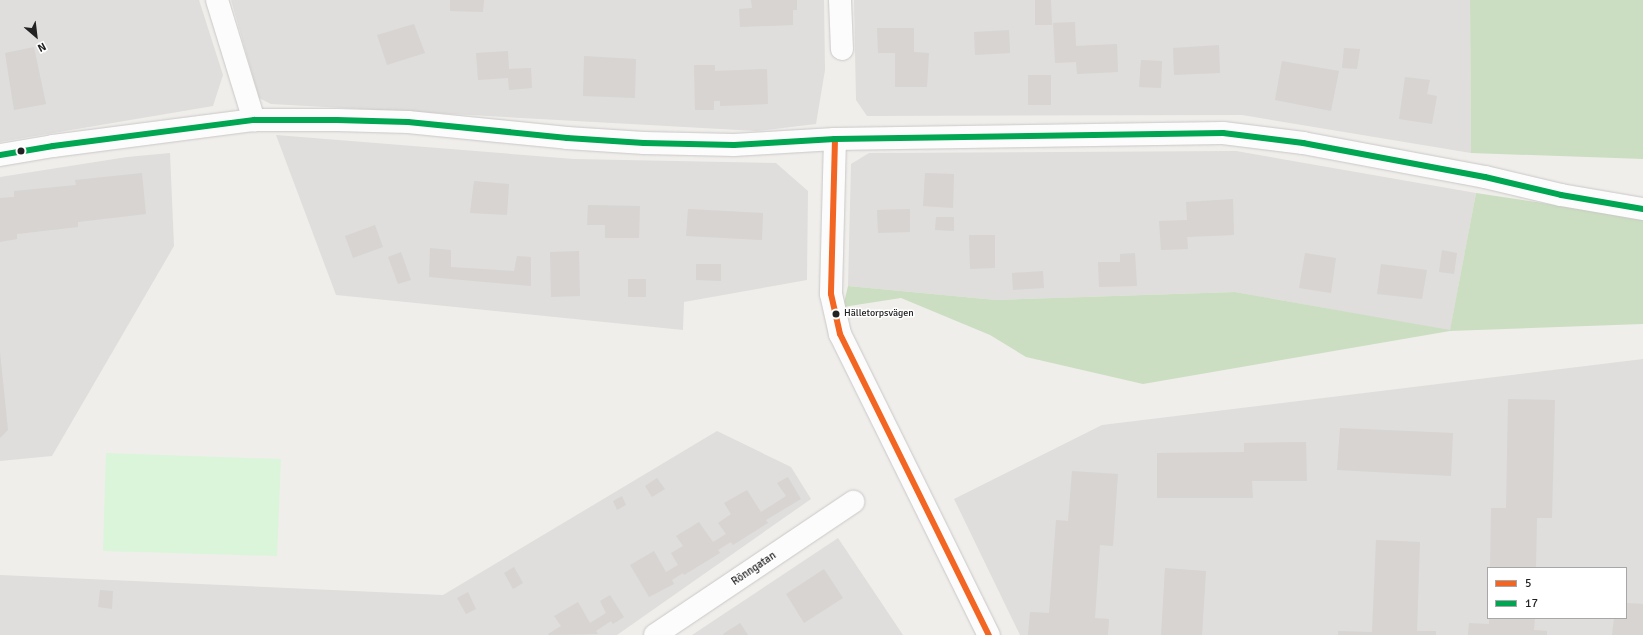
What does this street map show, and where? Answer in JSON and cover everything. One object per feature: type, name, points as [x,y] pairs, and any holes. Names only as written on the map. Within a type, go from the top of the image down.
[{"type":"street","points":[[217,0],[254,120]]},
{"type":"street","points":[[840,0],[842,49]]},
{"type":"street","points":[[0,155],[53,146],[254,120],[408,122],[567,138],[644,143],[734,145],[835,139],[1223,133],[1303,144],[1485,177],[1561,195],[1643,209]]},
{"type":"street","points":[[835,139],[831,294],[840,334],[989,635]]},
{"type":"street","name":"Rönngatan","points":[[655,635],[854,502]]},
{"type":"shaded area","points":[[0,0],[199,0],[223,75],[213,106],[0,142]]},
{"type":"shaded area","points":[[231,0],[824,0],[825,70],[816,124],[757,131],[271,104],[259,98]]},
{"type":"shaded area","points":[[854,0],[1470,0],[1471,153],[1242,115],[867,116],[856,100]]},
{"type":"shaded area","points":[[276,135],[574,159],[776,163],[808,191],[807,280],[684,302],[683,330],[336,295]]},
{"type":"shaded area","points":[[1236,151],[1476,193],[1450,331],[1235,292],[996,300],[848,286],[851,164],[869,153]]},
{"type":"shaded area","points":[[170,153],[174,246],[52,456],[0,461],[0,177],[127,157]]},
{"type":"shaded area","points":[[1643,359],[1643,635],[1020,635],[954,499],[1102,425]]},
{"type":"shaded area","points":[[717,431],[791,467],[811,499],[617,635],[0,635],[0,575],[443,595]]},
{"type":"shaded area","points":[[838,538],[903,635],[692,635]]},
{"type":"green space","points":[[1470,0],[1643,0],[1643,159],[1471,153]]},
{"type":"green space","points":[[1476,193],[1643,218],[1643,324],[1450,331],[1143,384],[1026,357],[990,335],[901,298],[843,307],[848,286],[996,300],[1235,292],[1450,330]]},
{"type":"green space","points":[[106,453],[281,459],[277,556],[103,551]]},
{"type":"building","points":[[450,0],[484,0],[483,12],[450,11]]},
{"type":"building","points":[[751,0],[797,0],[797,10],[793,10],[793,25],[740,27],[739,9],[752,8]]},
{"type":"building","points":[[1035,0],[1051,0],[1052,25],[1035,25]]},
{"type":"building","points":[[1075,22],[1076,46],[1117,44],[1118,72],[1077,74],[1076,62],[1055,63],[1053,23]]},
{"type":"building","points":[[414,24],[425,53],[387,65],[377,35]]},
{"type":"building","points":[[877,28],[914,28],[914,52],[929,53],[927,87],[895,87],[895,53],[878,53]]},
{"type":"building","points":[[1009,30],[1010,53],[975,55],[974,32]]},
{"type":"building","points":[[1219,45],[1220,73],[1174,75],[1173,48]]},
{"type":"building","points":[[34,47],[46,104],[14,110],[5,53]]},
{"type":"building","points":[[1344,48],[1360,49],[1357,69],[1342,68]]},
{"type":"building","points":[[508,51],[509,69],[531,68],[532,88],[509,90],[508,78],[478,80],[476,53]]},
{"type":"building","points":[[584,56],[636,59],[635,98],[583,96]]},
{"type":"building","points":[[1141,60],[1162,61],[1161,88],[1139,87]]},
{"type":"building","points":[[1282,61],[1339,71],[1331,111],[1275,100]]},
{"type":"building","points":[[694,65],[715,65],[715,71],[767,69],[768,104],[720,106],[720,101],[714,101],[714,110],[695,110]]},
{"type":"building","points":[[1028,75],[1051,75],[1051,105],[1028,105]]},
{"type":"building","points":[[1405,77],[1430,80],[1427,94],[1437,96],[1432,124],[1399,119]]},
{"type":"building","points":[[142,173],[146,214],[78,222],[78,227],[17,234],[17,239],[0,242],[0,198],[14,197],[14,191],[76,185],[75,180]]},
{"type":"building","points":[[925,173],[954,174],[953,208],[923,206]]},
{"type":"building","points":[[474,181],[509,184],[507,215],[470,213]]},
{"type":"building","points":[[1233,199],[1234,235],[1187,237],[1188,249],[1161,250],[1159,221],[1187,220],[1186,202]]},
{"type":"building","points":[[588,205],[640,206],[639,238],[605,238],[605,225],[587,225]]},
{"type":"building","points":[[688,209],[763,213],[762,240],[686,236]]},
{"type":"building","points":[[910,209],[910,232],[878,233],[877,210]]},
{"type":"building","points":[[936,217],[954,217],[954,231],[935,230]]},
{"type":"building","points":[[375,225],[383,247],[353,258],[345,236]]},
{"type":"building","points":[[969,235],[995,235],[995,268],[970,269]]},
{"type":"building","points":[[430,248],[451,250],[451,267],[514,271],[517,256],[531,257],[531,286],[429,277]]},
{"type":"building","points":[[1442,250],[1457,253],[1454,274],[1439,272]]},
{"type":"building","points":[[579,251],[580,296],[551,297],[550,252]]},
{"type":"building","points":[[401,252],[411,280],[398,284],[388,257]]},
{"type":"building","points":[[1135,253],[1137,286],[1099,287],[1098,262],[1120,262],[1120,254]]},
{"type":"building","points":[[1305,253],[1336,258],[1331,293],[1299,288]]},
{"type":"building","points":[[696,264],[721,264],[721,281],[696,280]]},
{"type":"building","points":[[1381,264],[1427,270],[1422,299],[1377,294]]},
{"type":"building","points":[[1043,271],[1044,288],[1013,290],[1012,273]]},
{"type":"building","points":[[628,279],[646,279],[646,297],[628,297]]},
{"type":"building","points":[[0,352],[8,430],[0,438]]},
{"type":"building","points":[[1508,399],[1555,400],[1552,518],[1537,518],[1536,567],[1490,567],[1491,508],[1506,508]]},
{"type":"building","points":[[1340,428],[1453,433],[1451,476],[1337,470]]},
{"type":"building","points":[[1306,442],[1307,481],[1252,481],[1253,498],[1157,498],[1157,453],[1244,452],[1244,443]]},
{"type":"building","points":[[1072,471],[1118,474],[1113,546],[1100,545],[1095,618],[1109,619],[1108,635],[1028,635],[1030,612],[1049,613],[1056,520],[1068,521]]},
{"type":"building","points":[[788,477],[801,499],[766,520],[768,523],[733,545],[731,542],[718,550],[720,553],[684,575],[683,573],[672,580],[674,584],[649,597],[630,565],[654,551],[666,572],[678,565],[671,553],[683,546],[676,536],[699,522],[713,542],[726,534],[718,523],[731,514],[724,503],[747,490],[761,512],[786,496],[777,483]]},
{"type":"building","points":[[657,478],[665,489],[652,497],[645,486]]},
{"type":"building","points":[[622,496],[626,505],[617,510],[613,501]]},
{"type":"building","points":[[1376,540],[1420,542],[1417,631],[1436,631],[1436,635],[1338,635],[1338,631],[1372,632]]},
{"type":"building","points":[[514,567],[523,583],[513,589],[504,573]]},
{"type":"building","points":[[1165,568],[1206,571],[1202,635],[1161,635]]},
{"type":"building","points":[[824,569],[843,598],[804,623],[786,594]]},
{"type":"building","points":[[100,590],[113,591],[112,609],[98,607]]},
{"type":"building","points":[[468,592],[476,609],[466,614],[457,598]]},
{"type":"building","points":[[610,595],[624,617],[613,624],[611,621],[596,631],[598,634],[548,634],[561,626],[554,616],[578,602],[590,623],[606,613],[600,601]]},
{"type":"building","points":[[1627,603],[1643,604],[1643,635],[1612,635],[1614,619],[1627,619]]},
{"type":"building","points":[[1489,619],[1535,619],[1534,630],[1547,631],[1547,635],[1468,635],[1469,623],[1489,624]]},
{"type":"building","points":[[740,623],[748,635],[723,634]]},
{"type":"transit line","name":"17","points":[[0,155],[53,146],[254,120],[408,122],[567,138],[644,143],[734,145],[835,139],[1223,133],[1303,143],[1485,177],[1561,195],[1643,209]]},
{"type":"transit line","name":"5","points":[[835,139],[831,294],[840,334],[989,635]]},
{"type":"place","name":"Hälletorpsvägen","points":[[836,314]]}]
